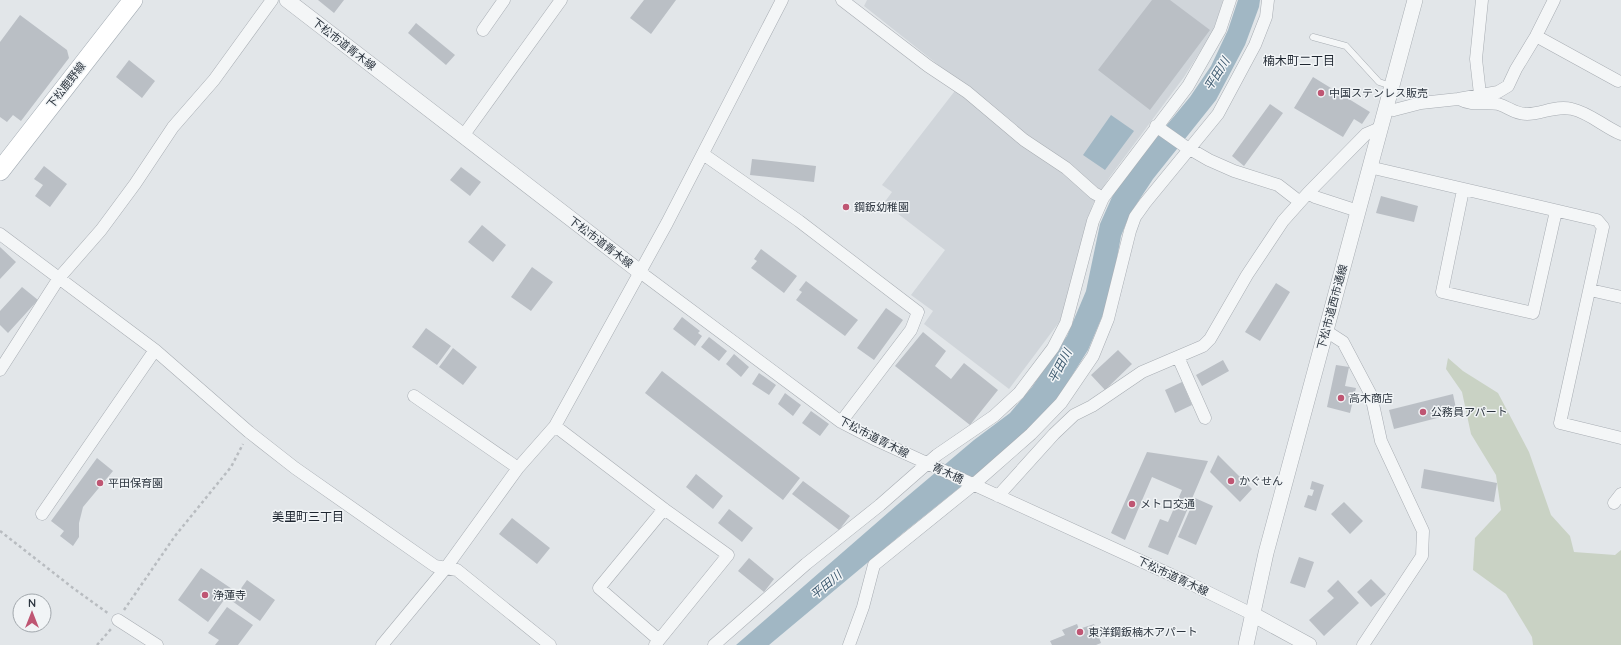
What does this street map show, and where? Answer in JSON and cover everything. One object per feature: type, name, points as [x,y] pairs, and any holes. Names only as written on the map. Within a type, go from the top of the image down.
[{"type":"main road","name":"下松鹿野線","points":[[0,171],[132,0]]},
{"type":"street","points":[[0,370],[59,278],[101,230],[135,184],[173,127],[214,80],[272,0]]},
{"type":"street","name":"下松市道青木線","points":[[287,0],[640,272],[841,422],[930,465]]},
{"type":"street","points":[[483,30],[504,0]]},
{"type":"street","points":[[463,136],[561,0]]},
{"type":"street","points":[[382,645],[445,569],[518,468],[555,426],[703,154],[782,0]]},
{"type":"street","points":[[714,645],[806,564],[930,465],[937,455],[994,416],[1019,393],[1053,348],[1066,323],[1093,221],[1102,198],[1159,128],[1188,86],[1220,30],[1230,0]]},
{"type":"street","points":[[849,645],[863,607],[874,565],[1031,434],[1061,403],[1093,356],[1108,319],[1130,231],[1135,218],[1186,147],[1218,114],[1234,87],[1255,45],[1266,17],[1268,0]]},
{"type":"street","name":"下松市道西市通線","points":[[1246,645],[1266,553],[1415,0]]},
{"type":"street","points":[[1480,94],[1476,59],[1482,0]]},
{"type":"street","points":[[1385,109],[1394,110],[1421,103],[1458,99],[1498,92],[1508,86],[1554,0]]},
{"type":"street","points":[[850,2],[928,66],[967,92],[1024,140],[1066,168],[1094,193],[1102,198]]},
{"type":"street","points":[[1536,36],[1618,82]]},
{"type":"street","points":[[1458,99],[1473,104],[1496,104],[1516,113],[1537,113],[1557,108],[1572,108],[1586,114],[1621,134]]},
{"type":"street","points":[[1159,128],[1186,147],[1234,171],[1278,185],[1300,202]]},
{"type":"street","points":[[998,496],[1054,434],[1074,415],[1092,406],[1132,377],[1203,346],[1210,339],[1246,275],[1272,236],[1308,193],[1366,134],[1380,128]]},
{"type":"street","points":[[703,154],[799,221],[918,312],[911,330],[841,422]]},
{"type":"street","points":[[1369,167],[1597,220],[1603,227],[1560,423],[1621,438]]},
{"type":"street","points":[[1463,190],[1442,292],[1510,308],[1533,313],[1556,211]]},
{"type":"street","points":[[1308,193],[1315,197],[1358,211]]},
{"type":"street","points":[[0,234],[155,350],[249,432],[301,473],[435,566],[457,570],[550,645]]},
{"type":"street","points":[[1590,290],[1621,297]]},
{"type":"street","points":[[1326,331],[1343,342],[1371,395],[1381,441],[1423,531],[1422,556],[1363,645]]},
{"type":"street","points":[[42,514],[155,350]]},
{"type":"street","points":[[1178,357],[1205,418]]},
{"type":"street","points":[[414,396],[518,468]]},
{"type":"street","points":[[555,426],[664,509],[728,555],[657,643],[599,588],[664,509]]},
{"type":"street","name":"青木橋","points":[[930,465],[970,484]]},
{"type":"street","name":"下松市道青木線","points":[[970,484],[1188,583],[1252,614],[1309,645]]},
{"type":"street","points":[[118,620],[157,645]]},
{"type":"lane","points":[[1313,37],[1346,46],[1379,82],[1391,86]]},
{"type":"path","points":[[97,645],[118,620],[175,536],[231,467],[249,432]]},
{"type":"path","points":[[0,530],[73,588],[118,620]]},
{"type":"shaded area","points":[[867,0],[1223,0],[1215,28],[1184,77],[1109,178],[1093,204],[1060,321],[1009,389],[924,324],[933,311],[911,295],[945,250],[884,203],[892,192],[882,185],[961,83],[864,6]]},
{"type":"green space","points":[[1448,358],[1463,371],[1498,393],[1529,452],[1551,515],[1570,536],[1574,552],[1615,555],[1621,550],[1621,645],[1533,645],[1532,637],[1506,594],[1473,570],[1475,538],[1501,510],[1496,475],[1471,434],[1462,392],[1446,369]]},
{"type":"water","name":"平田川","points":[[1238,0],[1260,0],[1259,7],[1245,45],[1216,100],[1153,179],[1130,214],[1121,236],[1113,280],[1104,312],[1088,350],[1056,401],[1024,436],[903,533],[769,645],[736,645],[897,505],[974,440],[1010,413],[1032,387],[1067,336],[1086,291],[1100,224],[1112,197],[1123,178],[1190,97],[1211,66],[1228,30]]},
{"type":"water","points":[[1111,115],[1134,131],[1105,170],[1083,155]]},
{"type":"building","points":[[318,0],[344,0],[334,13]]},
{"type":"building","points":[[644,0],[676,0],[651,34],[630,18]]},
{"type":"building","points":[[1152,0],[1170,0],[1210,30],[1150,110],[1098,70]]},
{"type":"building","points":[[20,15],[67,50],[69,58],[21,121],[13,115],[7,122],[0,117],[0,42]]},
{"type":"building","points":[[416,23],[455,55],[446,65],[408,33]]},
{"type":"building","points":[[129,60],[155,81],[142,98],[116,77]]},
{"type":"building","name":"中国ステンレス販売","points":[[1313,77],[1370,112],[1362,124],[1354,119],[1343,137],[1294,108]]},
{"type":"building","points":[[1270,104],[1283,113],[1244,166],[1232,156]]},
{"type":"building","points":[[752,159],[816,166],[814,182],[750,175]]},
{"type":"building","points":[[44,166],[67,184],[50,207],[35,196],[43,185],[34,179]]},
{"type":"building","points":[[461,167],[481,182],[470,196],[450,180]]},
{"type":"building","points":[[1381,196],[1418,206],[1414,222],[1376,213]]},
{"type":"building","points":[[482,225],[506,245],[493,262],[468,242]]},
{"type":"building","points":[[0,247],[16,262],[0,279]]},
{"type":"building","points":[[761,249],[797,276],[784,293],[751,268],[757,261],[754,259]]},
{"type":"building","points":[[532,267],[553,282],[531,311],[511,297]]},
{"type":"building","points":[[806,281],[858,320],[845,336],[796,300],[802,292],[799,290]]},
{"type":"building","points":[[1276,283],[1290,292],[1260,341],[1245,332]]},
{"type":"building","points":[[22,287],[38,300],[8,333],[0,325],[0,311]]},
{"type":"building","points":[[886,308],[903,320],[874,360],[857,348]]},
{"type":"building","points":[[682,317],[700,331],[698,333],[702,336],[695,346],[673,329]]},
{"type":"building","points":[[426,328],[451,346],[437,365],[412,347]]},
{"type":"building","points":[[923,332],[946,351],[935,366],[951,379],[964,363],[998,390],[970,425],[895,366]]},
{"type":"building","points":[[709,337],[727,351],[719,361],[701,347]]},
{"type":"building","points":[[453,348],[477,367],[463,385],[439,367]]},
{"type":"building","points":[[1118,350],[1132,364],[1105,390],[1091,375]]},
{"type":"building","points":[[734,354],[749,367],[741,377],[726,364]]},
{"type":"building","points":[[1223,360],[1229,371],[1202,386],[1196,375]]},
{"type":"building","name":"高木商店","points":[[1336,365],[1349,367],[1345,386],[1356,388],[1350,413],[1327,407]]},
{"type":"building","points":[[662,371],[800,478],[783,500],[645,393]]},
{"type":"building","points":[[759,373],[776,385],[769,395],[752,384]]},
{"type":"building","points":[[1182,382],[1192,405],[1175,413],[1165,390]]},
{"type":"building","points":[[785,393],[801,405],[793,416],[778,404]]},
{"type":"building","name":"公務員アパート","points":[[1453,394],[1457,413],[1394,429],[1389,410]]},
{"type":"building","points":[[811,411],[829,424],[820,436],[802,423]]},
{"type":"building","name":"メトロ交通","points":[[1147,452],[1208,461],[1168,555],[1148,547],[1160,519],[1168,522],[1182,490],[1152,477],[1125,540],[1111,533]]},
{"type":"building","name":"かぐせん","points":[[1218,455],[1252,489],[1240,502],[1210,472]]},
{"type":"building","points":[[97,458],[113,471],[83,507],[79,523],[79,537],[73,546],[60,536],[64,531],[51,521]]},
{"type":"building","points":[[1424,469],[1497,483],[1494,502],[1421,488]]},
{"type":"building","points":[[696,474],[723,496],[713,509],[686,487]]},
{"type":"building","points":[[803,481],[850,516],[839,530],[792,494]]},
{"type":"building","points":[[1312,481],[1324,485],[1316,511],[1304,507],[1308,495],[1312,496],[1314,490],[1310,489]]},
{"type":"building","points":[[1195,498],[1213,506],[1196,545],[1178,537]]},
{"type":"building","points":[[1344,502],[1363,521],[1350,534],[1331,514]]},
{"type":"building","points":[[729,509],[753,528],[742,542],[718,523]]},
{"type":"building","points":[[512,518],[550,548],[537,564],[499,534]]},
{"type":"building","points":[[1299,557],[1314,562],[1305,588],[1290,583]]},
{"type":"building","points":[[749,558],[774,579],[764,592],[738,571]]},
{"type":"building","name":"浄蓮寺","points":[[201,568],[232,589],[208,622],[178,600]]},
{"type":"building","points":[[1371,579],[1386,594],[1371,607],[1357,592]]},
{"type":"building","points":[[247,580],[275,600],[260,621],[232,601]]},
{"type":"building","points":[[1338,580],[1359,603],[1324,636],[1309,620],[1334,598],[1327,591]]},
{"type":"building","points":[[227,607],[253,625],[238,645],[215,645],[219,640],[208,633]]},
{"type":"building","name":"東洋鋼鈑楠木アパート","points":[[1077,624],[1079,629],[1094,624],[1101,643],[1096,645],[1052,645],[1050,641],[1065,635],[1062,630]]},
{"type":"place","name":"中国ステンレス販売","points":[[1321,93]]},
{"type":"place","name":"鋼鈑幼稚園","points":[[846,207]]},
{"type":"place","name":"高木商店","points":[[1341,398]]},
{"type":"place","name":"公務員アパート","points":[[1423,412]]},
{"type":"place","name":"かぐせん","points":[[1231,481]]},
{"type":"place","name":"平田保育園","points":[[100,483]]},
{"type":"place","name":"メトロ交通","points":[[1132,504]]},
{"type":"place","name":"浄蓮寺","points":[[205,595]]},
{"type":"place","name":"東洋鋼鈑楠木アパート","points":[[1080,632]]},
{"type":"district","name":"楠木町二丁目","points":[[1299,61]]},
{"type":"district","name":"美里町三丁目","points":[[308,517]]}]
